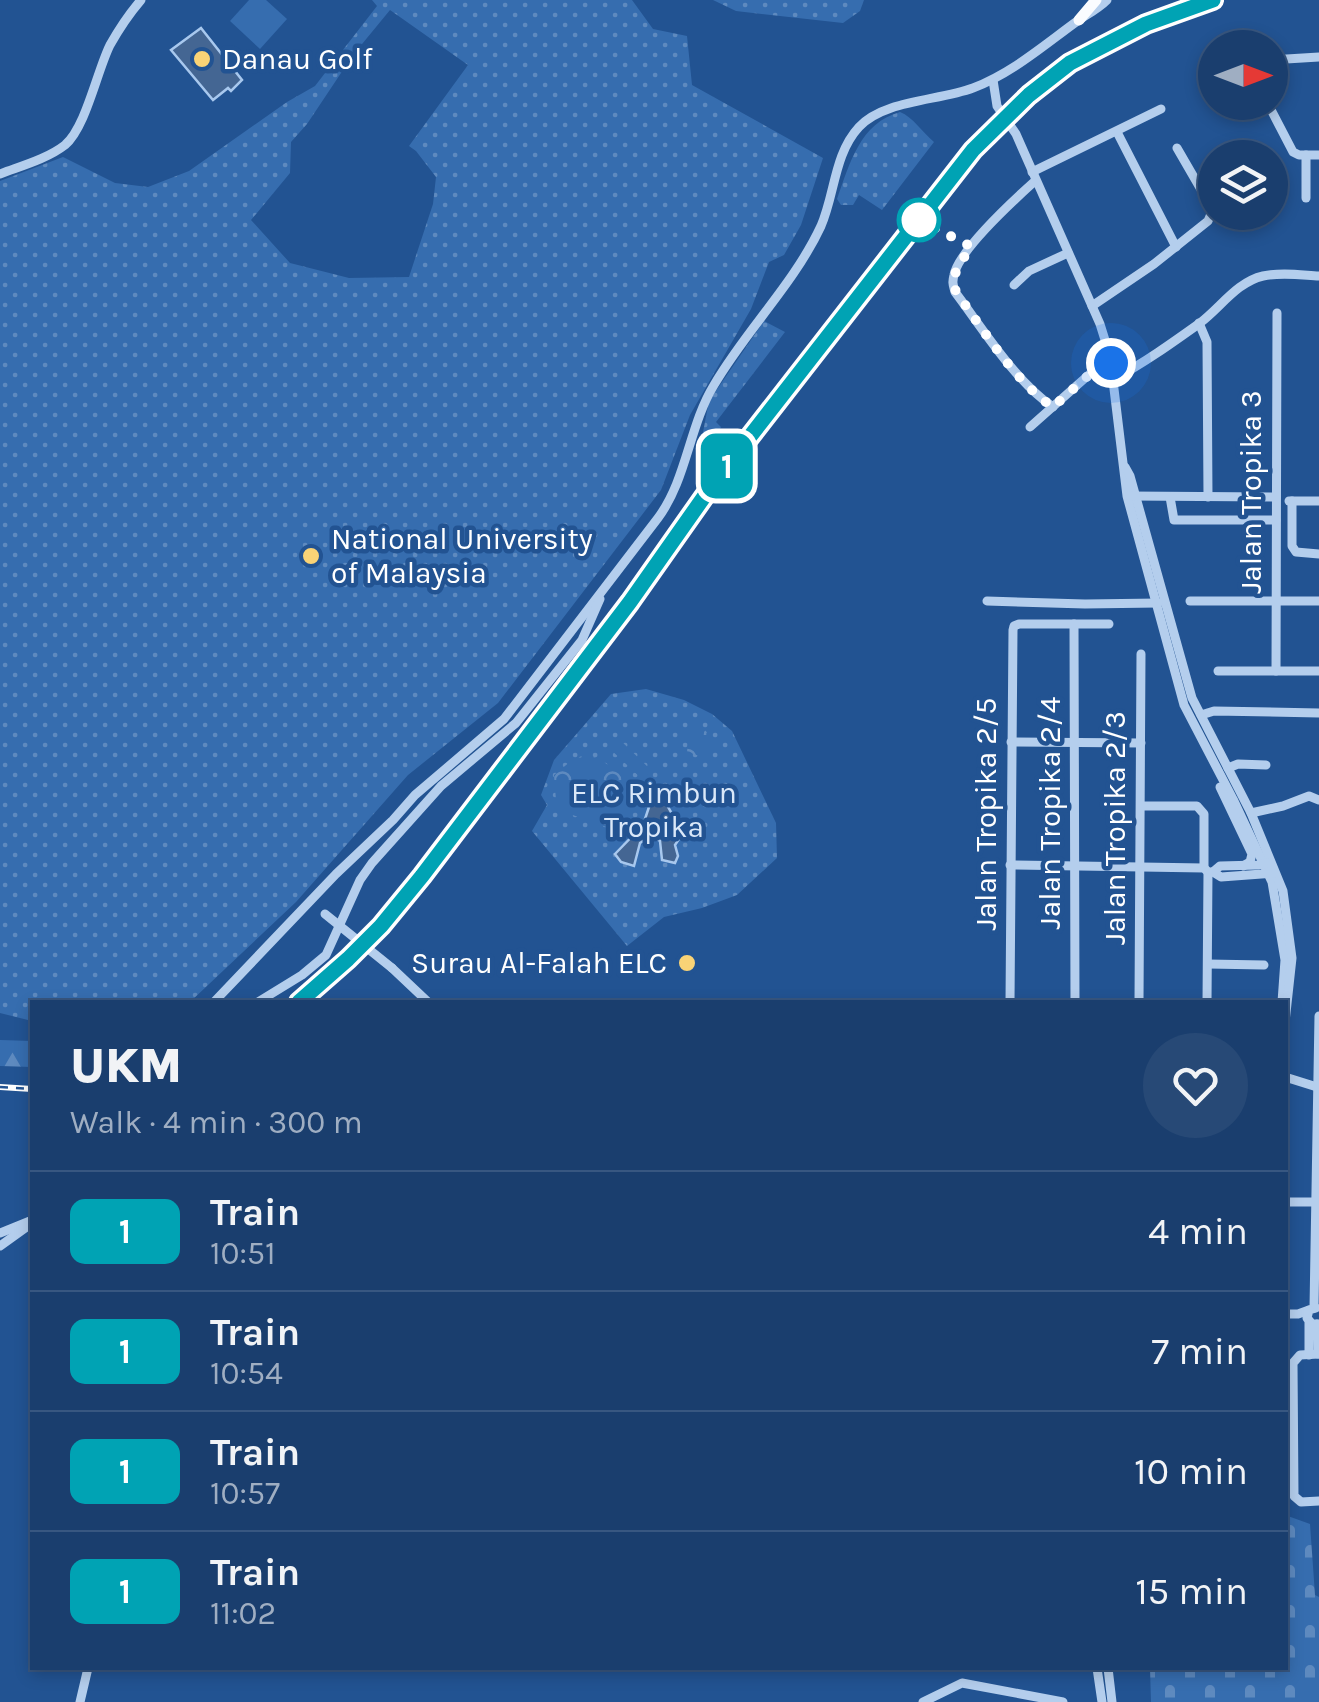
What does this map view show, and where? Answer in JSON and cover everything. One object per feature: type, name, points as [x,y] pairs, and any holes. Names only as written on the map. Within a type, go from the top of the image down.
[{"type":"main road","points":[[1079,20],[1101,2]]},
{"type":"street","points":[[0,174],[65,144],[78,126],[109,47],[142,0]]},
{"type":"street","points":[[1101,2],[1118,0]]},
{"type":"street","points":[[216,1000],[415,795],[504,719],[603,592],[670,500],[707,397],[821,226],[846,145],[858,128],[870,116],[887,109],[940,98],[992,80],[1079,20]]},
{"type":"street","points":[[1288,59],[1319,57]]},
{"type":"street","points":[[992,80],[997,106],[1014,129],[1092,306],[1110,360],[1124,477],[1141,518],[1184,705],[1251,813],[1270,868],[1285,960],[1282,1000]]},
{"type":"street","points":[[1053,407],[1004,358],[956,292],[953,283],[957,267],[1034,176],[1161,109]]},
{"type":"street","points":[[1276,120],[1293,152],[1319,155]]},
{"type":"street","points":[[1117,132],[1176,247]]},
{"type":"street","points":[[1092,306],[1208,222],[1212,214],[1210,205],[1176,148]]},
{"type":"street","points":[[1306,155],[1306,198]]},
{"type":"street","points":[[1014,285],[1028,271],[1068,253]]},
{"type":"street","points":[[1114,380],[1148,361],[1246,282],[1276,274],[1319,276]]},
{"type":"street","name":"Jalan Tropika 3","points":[[1276,671],[1277,313]]},
{"type":"street","points":[[1199,323],[1206,342],[1208,497]]},
{"type":"street","points":[[1030,427],[1110,360]]},
{"type":"street","points":[[1124,467],[1140,489],[1162,496],[1174,520],[1276,520]]},
{"type":"street","points":[[1132,480],[1131,496],[1192,698],[1283,891],[1292,958],[1287,1000]]},
{"type":"street","points":[[1131,496],[1319,501]]},
{"type":"street","points":[[1141,518],[1149,505],[1162,496]]},
{"type":"street","points":[[1292,501],[1292,546],[1296,552],[1319,554]]},
{"type":"street","points":[[261,1000],[326,955],[360,880],[372,863],[421,807],[516,723],[582,640],[603,592]]},
{"type":"street","points":[[1190,601],[1319,601]]},
{"type":"street","points":[[988,602],[1161,603]]},
{"type":"street","points":[[1074,624],[1109,624]]},
{"type":"street","name":"Jalan Tropika 2/5","points":[[1010,1000],[1014,626],[1074,624]]},
{"type":"street","name":"Jalan Tropika 2/4","points":[[1074,624],[1075,1000]]},
{"type":"street","name":"Jalan Tropika 2/3","points":[[1139,1000],[1141,654]]},
{"type":"street","points":[[1218,671],[1319,672]]},
{"type":"street","points":[[1201,715],[1214,711],[1319,714]]},
{"type":"street","points":[[1011,742],[1141,743]]},
{"type":"street","points":[[1242,866],[1252,860],[1252,854],[1218,784],[1224,771],[1238,764],[1266,765]]},
{"type":"street","points":[[1251,813],[1309,796],[1319,800]]},
{"type":"street","points":[[1142,806],[1197,806],[1204,814],[1208,1000]]},
{"type":"street","points":[[1010,864],[1208,871],[1220,877],[1270,868]]},
{"type":"street","points":[[1208,871],[1220,866],[1270,868]]},
{"type":"street","points":[[311,901],[426,1000]]},
{"type":"street","points":[[1208,964],[1264,965]]},
{"type":"street","points":[[1319,1016],[1315,1354],[1300,1355],[1293,1363],[1294,1496],[1301,1502],[1319,1502]]},
{"type":"street","points":[[1288,1077],[1316,1086]]},
{"type":"street","points":[[1288,1202],[1317,1202]]},
{"type":"street","points":[[0,1233],[30,1222]]},
{"type":"street","points":[[0,1246],[30,1223]]},
{"type":"street","points":[[1288,1316],[1314,1317]]},
{"type":"street","points":[[80,1702],[88,1670]]},
{"type":"street","points":[[1098,1670],[1102,1702]]},
{"type":"street","points":[[1108,1670],[1112,1702]]},
{"type":"street","points":[[923,1702],[962,1683],[1063,1702]]},
{"type":"green space","points":[[249,0],[266,0],[287,19],[260,49],[230,21]]},
{"type":"green space","name":"National University of Malaysia","points":[[372,0],[632,0],[653,29],[687,36],[692,85],[823,158],[801,225],[784,255],[769,262],[751,309],[690,415],[661,490],[498,703],[408,775],[296,902],[192,1000],[30,1000],[30,1020],[0,1013],[0,181],[63,157],[115,183],[148,187],[189,171],[315,86],[377,6]],"holes":[[[390,10],[468,65],[409,146],[436,177],[433,204],[409,277],[349,278],[290,263],[251,220],[290,173],[291,142]]]},
{"type":"green space","points":[[713,0],[864,0],[860,11],[843,23],[736,11]]},
{"type":"green space","points":[[900,112],[934,142],[882,210],[859,195],[853,205],[841,205],[837,199],[858,146],[875,125]]},
{"type":"green space","points":[[764,321],[785,332],[716,422],[721,427],[701,455],[709,401]]},
{"type":"green space","name":"ELC Rimbun Tropika","points":[[646,689],[684,700],[712,714],[732,731],[776,823],[777,858],[737,895],[664,917],[627,946],[532,831],[547,805],[541,795],[554,760],[611,694]]},
{"type":"green space","points":[[690,720],[711,736],[709,759],[687,752]]},
{"type":"green space","points":[[617,737],[651,770],[643,780],[608,747]]},
{"type":"green space","points":[[586,754],[616,771],[638,799],[629,821],[615,830],[567,813],[556,800],[554,775]]},
{"type":"green space","points":[[0,1040],[30,1041],[30,1067],[0,1066]]},
{"type":"green space","points":[[1288,1516],[1310,1524],[1315,1595],[1319,1597],[1319,1702],[1151,1702],[1150,1670],[1288,1670]]},
{"type":"shaded area","name":"Danau Golf","points":[[201,28],[242,80],[213,100],[171,50]]},
{"type":"shaded area","points":[[659,790],[666,792],[667,805],[683,833],[675,845],[675,863],[662,860],[660,841],[651,836],[640,843],[634,866],[621,862],[615,854],[643,825],[652,798]]},
{"type":"railway","points":[[307,1000],[350,963],[424,880],[715,486],[975,152],[1031,99],[1114,41],[1221,0]]},
{"type":"railway","points":[[0,1087],[30,1089]]},
{"type":"train","name":"1","points":[[302,1000],[381,926],[422,876],[630,602],[713,484],[973,150],[1029,95],[1070,63],[1146,24],[1213,0]]},
{"type":"place","name":"Danau Golf","points":[[202,59]]},
{"type":"place","name":"National University of Malaysia","points":[[311,556]]},
{"type":"place","name":"Surau Al-Falah ELC","points":[[687,963]]},
{"type":"route","points":[[919,220],[972,247],[957,267],[953,283],[956,292],[1004,358],[1041,399],[1053,407],[1110,356],[1111,363]]}]
